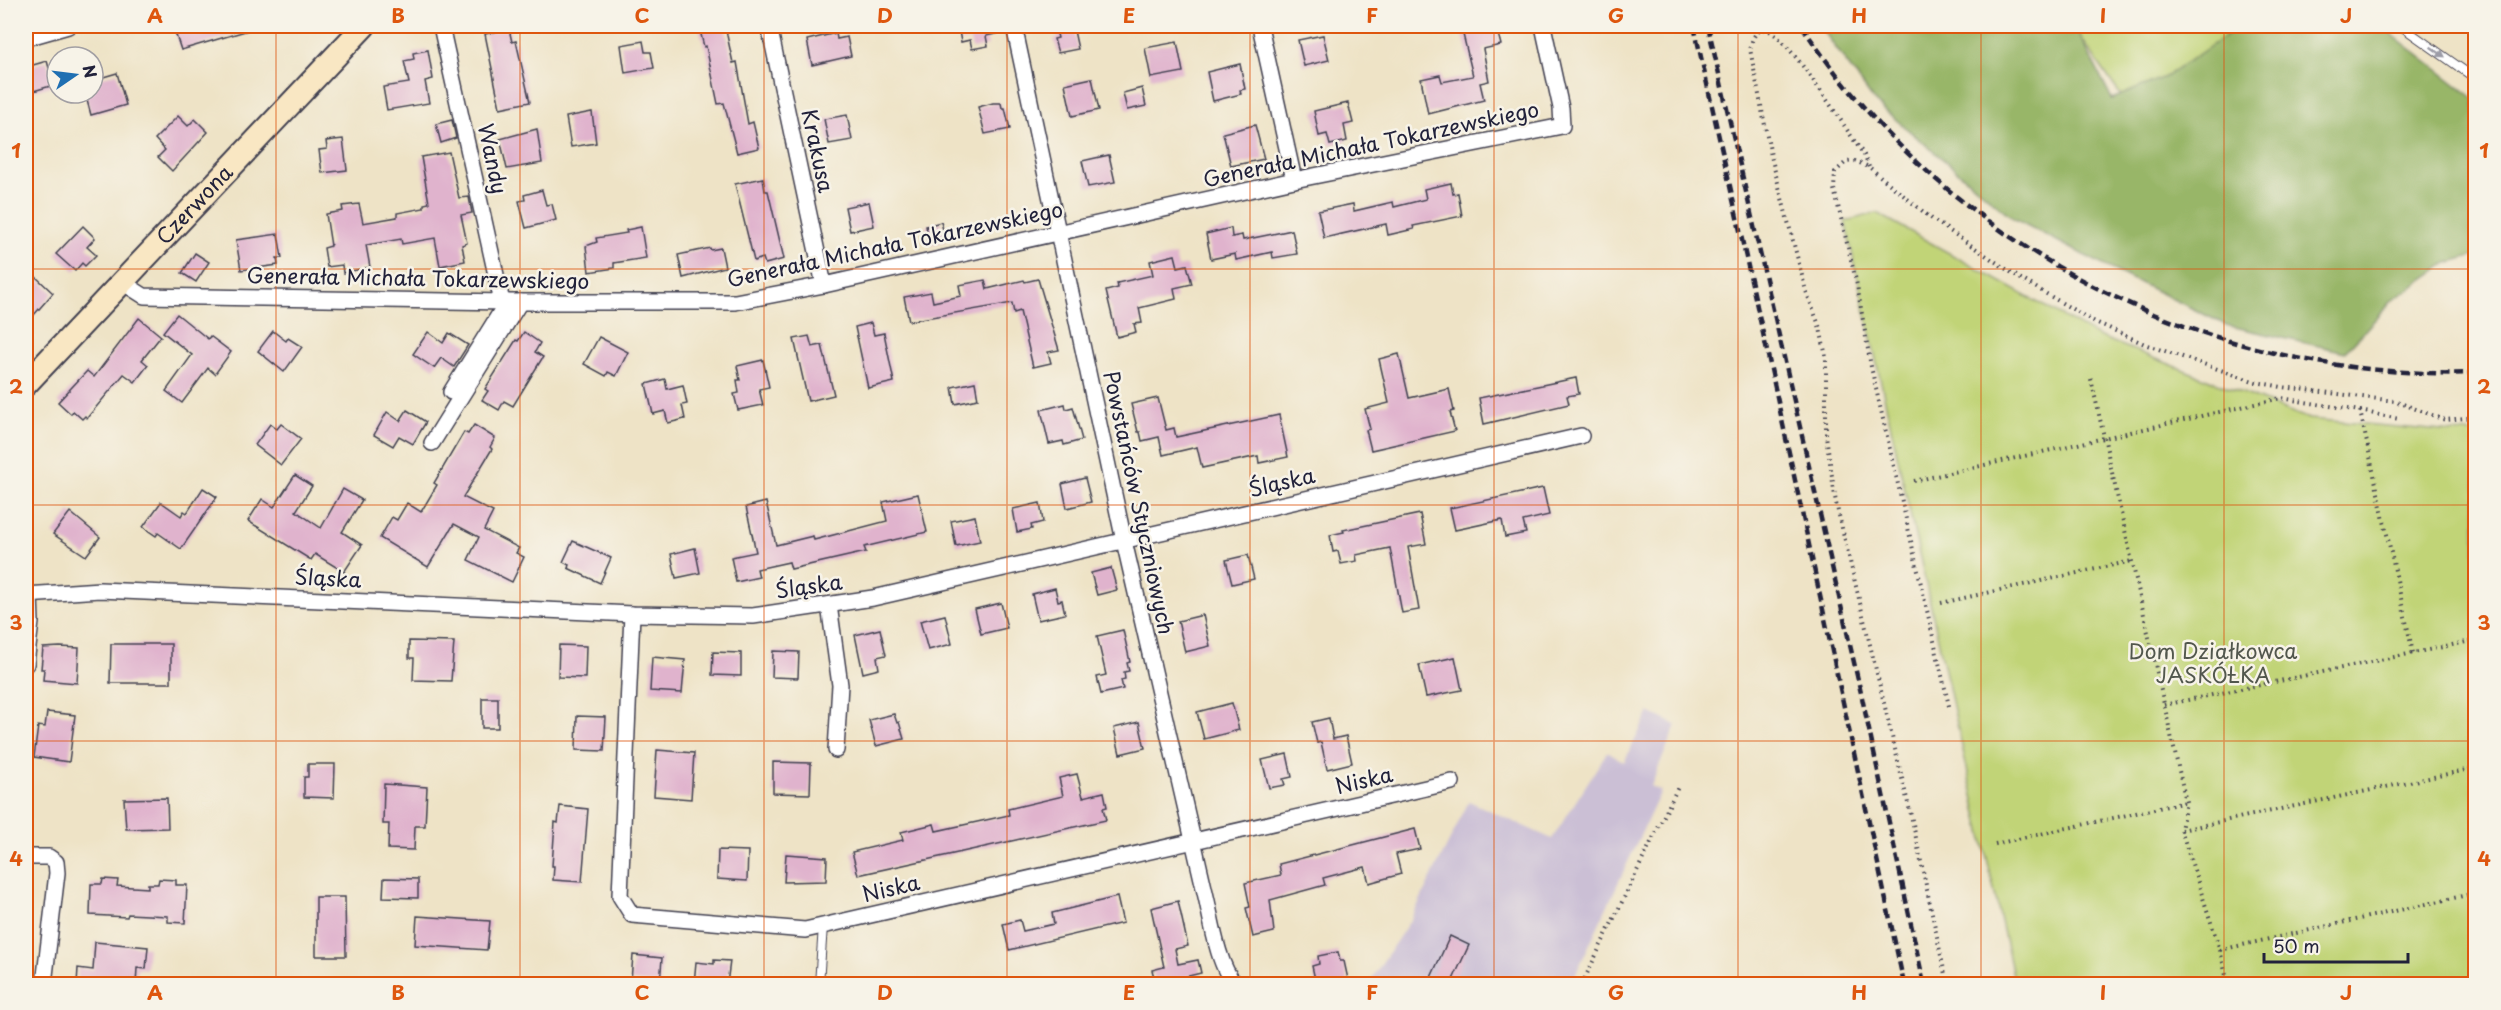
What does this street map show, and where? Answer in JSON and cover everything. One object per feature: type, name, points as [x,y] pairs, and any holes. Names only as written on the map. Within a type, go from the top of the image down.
[{"type":"main road","name":"Czerwona","points":[[26,384],[364,26]]},
{"type":"street","points":[[26,38],[68,26]]},
{"type":"street","name":"Wandy","points":[[441,26],[510,302]]},
{"type":"street","name":"Krakusa","points":[[769,26],[824,285]]},
{"type":"street","name":"Powstańców Styczniowych","points":[[1014,26],[1124,541],[1193,841],[1217,943],[1230,979],[1235,984]]},
{"type":"street","points":[[1260,26],[1294,180]]},
{"type":"street","name":"Generała Michała Tokarzewskiego","points":[[122,282],[144,296],[510,302],[735,302],[824,285],[1294,180],[1562,126],[1561,108],[1543,26]]},
{"type":"street","points":[[451,392],[510,302]]},
{"type":"street","points":[[432,443],[510,302]]},
{"type":"street","name":"Śląska","points":[[28,594],[111,590],[632,614],[753,616],[873,598],[1581,436]]},
{"type":"street","points":[[26,664],[31,622],[28,594]]},
{"type":"street","points":[[829,605],[840,685],[836,750]]},
{"type":"street","name":"Niska","points":[[632,614],[620,896],[632,915],[805,930],[1452,782]]},
{"type":"street","points":[[26,857],[49,856],[56,862],[57,873],[44,984]]},
{"type":"lane","points":[[2401,26],[2475,79]]},
{"type":"lane","points":[[819,984],[823,926]]},
{"type":"path","points":[[1869,167],[1864,155],[1788,46],[1771,32],[1765,30],[1758,32],[1752,38],[1750,49],[1771,156],[1806,291],[1820,328],[1826,357],[1826,436],[1836,503],[1912,824],[1947,984]]},
{"type":"path","points":[[1949,706],[1874,379],[1857,285],[1834,189],[1835,172],[1840,166],[1855,161],[1869,167],[1932,219],[2021,279],[2091,320],[2147,345],[2265,383],[2395,401],[2445,420],[2475,417]]},
{"type":"path","points":[[2091,380],[2186,802],[2181,830],[2220,950],[2228,984]]},
{"type":"path","points":[[1914,481],[2105,440],[2281,398],[2399,419]]},
{"type":"path","points":[[2360,411],[2413,653]]},
{"type":"path","points":[[1941,603],[2132,561]]},
{"type":"path","points":[[2164,705],[2475,640]]},
{"type":"path","points":[[2181,830],[2475,768]]},
{"type":"path","points":[[1582,984],[1677,787]]},
{"type":"path","points":[[1995,844],[2186,802]]},
{"type":"path","points":[[2220,950],[2475,893]]},
{"type":"shaded area","points":[[1649,712],[1676,725],[1651,786],[1661,791],[1571,984],[1368,984],[1411,919],[1469,801],[1552,839],[1607,752],[1624,762]]},
{"type":"green space","points":[[1820,26],[2075,26],[2112,99],[2165,77],[2240,26],[2381,26],[2475,99],[2475,255],[2447,263],[2393,300],[2345,352],[2226,325],[2013,218],[1875,102]]},
{"type":"green space","points":[[2073,26],[2248,26],[2128,106]]},
{"type":"green space","name":"Dom Działkowca JASKÓŁKA","points":[[1877,213],[2098,336],[2309,419],[2475,434],[2475,984],[2015,984],[1845,221]]},
{"type":"building","points":[[182,26],[249,26],[249,30],[181,50],[175,32],[183,30]]},
{"type":"building","points":[[699,26],[725,26],[733,63],[737,62],[748,124],[753,122],[759,148],[737,153],[724,103],[718,104],[706,46],[704,47]]},
{"type":"building","points":[[958,26],[1004,26],[1005,32],[986,36],[988,46],[972,49],[970,40],[961,42]]},
{"type":"building","points":[[1055,26],[1073,26],[1078,49],[1058,53],[1054,39],[1058,38]]},
{"type":"building","points":[[1461,26],[1496,26],[1501,45],[1483,49],[1489,81],[1480,83],[1484,100],[1428,114],[1421,79],[1440,75],[1442,82],[1473,76]]},
{"type":"building","points":[[509,29],[512,42],[516,41],[530,102],[500,108],[485,34]]},
{"type":"building","points":[[836,33],[837,39],[847,37],[851,56],[812,65],[807,40]]},
{"type":"building","points":[[1323,35],[1329,60],[1304,66],[1298,40]]},
{"type":"building","points":[[643,41],[645,52],[651,52],[654,68],[625,73],[621,45]]},
{"type":"building","points":[[1177,42],[1183,72],[1151,78],[1145,48]]},
{"type":"building","points":[[428,50],[433,79],[425,81],[429,103],[387,110],[383,87],[409,83],[404,61],[414,59],[413,53]]},
{"type":"building","points":[[45,62],[45,88],[30,92],[26,67]]},
{"type":"building","points":[[1240,64],[1245,89],[1240,90],[1241,94],[1213,101],[1207,72]]},
{"type":"building","points":[[117,73],[126,105],[91,115],[88,105],[105,105],[105,76]]},
{"type":"building","points":[[1092,78],[1099,110],[1072,116],[1065,84]]},
{"type":"building","points":[[1142,88],[1146,106],[1127,110],[1123,93]]},
{"type":"building","points":[[1001,103],[1002,108],[1005,108],[1010,129],[985,134],[978,107]]},
{"type":"building","points":[[1348,103],[1353,123],[1344,125],[1347,141],[1330,145],[1327,134],[1319,136],[1314,111]]},
{"type":"building","points":[[592,112],[596,143],[571,147],[566,117]]},
{"type":"building","points":[[847,115],[852,140],[829,144],[824,119]]},
{"type":"building","points":[[178,116],[188,126],[195,119],[208,132],[172,171],[158,157],[165,150],[155,139]]},
{"type":"building","points":[[452,120],[456,138],[441,143],[436,124]]},
{"type":"building","points":[[1255,125],[1264,159],[1231,166],[1223,133]]},
{"type":"building","points":[[537,129],[542,163],[507,169],[500,139]]},
{"type":"building","points":[[343,139],[347,170],[322,173],[319,150],[327,149],[326,141]]},
{"type":"building","points":[[449,152],[459,198],[469,197],[472,213],[461,215],[467,243],[462,245],[465,261],[440,266],[435,238],[402,244],[401,239],[366,245],[370,267],[343,273],[342,265],[327,267],[324,248],[331,246],[326,214],[343,211],[342,206],[359,204],[363,223],[397,217],[397,213],[424,208],[424,204],[429,203],[421,157]]},
{"type":"building","points":[[1109,155],[1115,182],[1088,187],[1082,161]]},
{"type":"building","points":[[763,178],[784,259],[765,264],[763,258],[754,261],[735,184]]},
{"type":"building","points":[[1451,183],[1453,194],[1458,193],[1462,216],[1413,226],[1414,229],[1388,235],[1386,224],[1324,238],[1318,211],[1353,204],[1354,211],[1393,202],[1394,207],[1426,199],[1424,189]]},
{"type":"building","points":[[542,190],[546,205],[552,204],[556,220],[526,228],[519,201],[525,200],[524,195]]},
{"type":"building","points":[[869,202],[874,226],[850,231],[845,207]]},
{"type":"building","points":[[941,222],[946,241],[930,244],[926,226]]},
{"type":"building","points":[[83,226],[95,238],[87,247],[96,255],[85,266],[82,263],[75,271],[56,254]]},
{"type":"building","points":[[641,227],[646,258],[614,263],[614,268],[589,272],[586,246],[597,242],[596,238],[627,233],[626,230]]},
{"type":"building","points":[[1231,228],[1232,237],[1242,235],[1243,240],[1292,230],[1297,254],[1273,258],[1272,252],[1236,260],[1235,254],[1211,259],[1206,234]]},
{"type":"building","points":[[278,234],[282,258],[277,258],[278,265],[241,270],[236,240]]},
{"type":"building","points":[[710,248],[711,250],[721,248],[725,267],[683,278],[678,255]]},
{"type":"building","points":[[195,253],[209,262],[196,282],[182,273]]},
{"type":"building","points":[[1175,255],[1178,267],[1187,265],[1192,284],[1174,288],[1176,299],[1139,308],[1142,323],[1134,324],[1136,332],[1117,337],[1106,291],[1118,288],[1117,283],[1153,275],[1150,261]]},
{"type":"building","points":[[36,277],[53,293],[26,324],[26,288]]},
{"type":"building","points":[[1038,279],[1059,350],[1048,352],[1051,363],[1033,367],[1020,311],[1014,313],[1012,303],[909,321],[904,297],[931,292],[933,302],[961,296],[959,285],[985,280],[987,289]]},
{"type":"building","points":[[177,314],[208,339],[210,336],[231,352],[215,374],[208,368],[182,403],[166,391],[192,355],[163,332]]},
{"type":"building","points":[[139,318],[161,336],[142,360],[148,365],[135,382],[124,374],[87,418],[85,416],[82,419],[73,411],[71,414],[58,402],[87,371],[94,377]]},
{"type":"building","points":[[871,323],[874,335],[884,333],[894,382],[868,388],[855,327]]},
{"type":"building","points":[[273,331],[286,341],[288,338],[302,347],[284,372],[258,351]]},
{"type":"building","points":[[428,332],[443,343],[449,333],[468,345],[454,367],[441,358],[434,368],[413,354]]},
{"type":"building","points":[[524,332],[540,343],[535,352],[543,357],[513,406],[504,401],[499,410],[482,400],[488,391],[485,389],[516,340],[518,341]]},
{"type":"building","points":[[809,336],[812,347],[822,345],[834,395],[808,401],[794,339]]},
{"type":"building","points":[[599,337],[628,352],[616,376],[608,372],[606,376],[584,364]]},
{"type":"building","points":[[1399,354],[1409,398],[1449,389],[1454,411],[1450,412],[1455,431],[1371,450],[1366,430],[1370,429],[1365,409],[1389,403],[1379,359]]},
{"type":"building","points":[[763,360],[769,387],[759,389],[763,405],[738,410],[734,394],[739,393],[737,380],[740,380],[737,366]]},
{"type":"building","points":[[1576,378],[1579,394],[1567,396],[1569,404],[1484,424],[1479,398]]},
{"type":"building","points":[[665,379],[667,389],[683,385],[687,404],[682,405],[685,419],[668,423],[665,411],[653,414],[646,384]]},
{"type":"building","points":[[975,382],[978,399],[955,404],[952,387]]},
{"type":"building","points":[[1158,398],[1166,430],[1174,428],[1176,437],[1279,415],[1288,457],[1259,463],[1258,456],[1202,468],[1197,447],[1163,455],[1159,437],[1142,441],[1131,404]]},
{"type":"building","points":[[1065,404],[1066,409],[1073,407],[1082,440],[1064,445],[1063,441],[1049,444],[1041,410]]},
{"type":"building","points":[[407,410],[426,422],[413,444],[399,436],[393,446],[374,435],[387,412],[400,421]]},
{"type":"building","points":[[270,424],[277,429],[281,424],[301,439],[281,465],[255,445]]},
{"type":"building","points":[[474,425],[495,438],[490,447],[492,449],[463,497],[493,512],[484,530],[519,548],[516,553],[524,557],[512,582],[468,560],[479,537],[454,524],[428,567],[380,538],[392,517],[397,520],[407,503],[421,512],[437,485],[434,483],[464,432],[468,434]]},
{"type":"building","points":[[295,475],[312,486],[296,511],[321,528],[343,489],[362,500],[342,532],[362,545],[344,572],[315,554],[311,560],[248,521],[262,499],[274,507]]},
{"type":"building","points":[[1085,478],[1091,502],[1067,508],[1062,484]]},
{"type":"building","points":[[203,488],[217,497],[181,549],[158,533],[156,536],[143,527],[161,502],[181,516],[184,511],[187,513]]},
{"type":"building","points":[[1543,488],[1549,515],[1523,521],[1526,533],[1505,537],[1502,520],[1455,530],[1450,508]]},
{"type":"building","points":[[918,494],[927,532],[864,547],[866,552],[791,569],[789,562],[757,569],[759,577],[736,582],[731,557],[756,552],[746,507],[766,502],[776,545],[813,536],[814,540],[887,521],[883,502]]},
{"type":"building","points":[[1040,503],[1043,522],[1031,525],[1032,529],[1017,532],[1013,509]]},
{"type":"building","points":[[70,512],[100,537],[86,556],[53,534]]},
{"type":"building","points":[[1420,514],[1426,544],[1408,547],[1419,610],[1402,613],[1390,548],[1356,555],[1357,561],[1341,564],[1338,551],[1333,552],[1330,535],[1344,532],[1343,530]]},
{"type":"building","points":[[975,516],[980,541],[956,546],[951,521]]},
{"type":"building","points":[[573,541],[611,558],[600,583],[568,568],[569,565],[563,562]]},
{"type":"building","points":[[695,548],[700,573],[676,578],[671,554]]},
{"type":"building","points":[[1248,555],[1254,579],[1232,584],[1226,560]]},
{"type":"building","points":[[1111,568],[1117,590],[1097,595],[1091,573]]},
{"type":"building","points":[[1055,588],[1058,601],[1062,600],[1065,614],[1038,620],[1032,594]]},
{"type":"building","points":[[1001,603],[1007,628],[981,634],[975,609]]},
{"type":"building","points":[[945,615],[952,644],[928,650],[920,621]]},
{"type":"building","points":[[1203,615],[1210,646],[1185,652],[1178,621]]},
{"type":"building","points":[[880,629],[886,655],[877,657],[879,669],[863,673],[855,635]]},
{"type":"building","points":[[1123,630],[1130,662],[1127,663],[1129,671],[1124,672],[1125,679],[1121,680],[1123,689],[1101,694],[1097,677],[1106,675],[1097,636]]},
{"type":"building","points":[[409,641],[454,642],[451,681],[413,680],[414,658],[409,658]]},
{"type":"building","points":[[111,644],[171,644],[171,683],[110,683]]},
{"type":"building","points":[[559,645],[586,646],[585,678],[558,677]]},
{"type":"building","points":[[43,648],[79,648],[77,683],[43,680],[44,669],[41,669]]},
{"type":"building","points":[[773,651],[799,652],[798,678],[772,677]]},
{"type":"building","points":[[713,652],[741,653],[741,676],[712,675]]},
{"type":"building","points":[[652,657],[685,660],[682,693],[650,691]]},
{"type":"building","points":[[1455,657],[1462,690],[1426,697],[1419,665]]},
{"type":"building","points":[[482,698],[498,698],[498,728],[482,728]]},
{"type":"building","points":[[1232,703],[1239,730],[1204,739],[1197,712]]},
{"type":"building","points":[[47,712],[75,715],[69,762],[34,757],[38,726],[45,727]]},
{"type":"building","points":[[894,714],[904,739],[876,746],[869,720]]},
{"type":"building","points":[[577,716],[606,717],[604,751],[576,750]]},
{"type":"building","points":[[1329,718],[1333,739],[1346,736],[1352,763],[1327,769],[1321,742],[1317,743],[1312,722]]},
{"type":"building","points":[[1139,722],[1145,748],[1120,754],[1114,728]]},
{"type":"building","points":[[657,750],[694,753],[691,799],[654,796]]},
{"type":"building","points":[[1287,754],[1292,777],[1283,779],[1285,785],[1269,788],[1262,760]]},
{"type":"building","points":[[773,762],[811,763],[810,794],[773,793]]},
{"type":"building","points":[[308,764],[335,764],[334,798],[304,797],[304,777],[308,777]]},
{"type":"building","points":[[1077,774],[1083,797],[1104,792],[1107,807],[1103,808],[1106,820],[858,875],[852,852],[903,840],[901,832],[934,824],[936,831],[1009,815],[1008,809],[1063,796],[1059,778]]},
{"type":"building","points":[[384,784],[427,787],[425,826],[415,826],[414,850],[388,849],[389,824],[383,824]]},
{"type":"building","points":[[167,798],[168,828],[126,829],[124,799]]},
{"type":"building","points":[[560,806],[588,809],[582,882],[553,880],[555,822],[558,823]]},
{"type":"building","points":[[1415,829],[1420,849],[1396,854],[1401,874],[1369,883],[1365,867],[1323,878],[1325,885],[1270,900],[1274,932],[1253,937],[1246,908],[1250,907],[1245,883],[1281,875],[1279,864]]},
{"type":"building","points":[[718,850],[748,851],[747,881],[717,879]]},
{"type":"building","points":[[786,854],[827,857],[826,881],[784,882]]},
{"type":"building","points":[[384,878],[418,879],[418,898],[383,897]]},
{"type":"building","points":[[103,879],[118,880],[117,886],[148,888],[148,884],[158,884],[159,879],[176,880],[176,885],[187,885],[185,923],[168,922],[168,916],[90,915],[91,884],[102,884]]},
{"type":"building","points":[[316,897],[345,897],[346,956],[316,956]]},
{"type":"building","points":[[1117,897],[1123,923],[1009,950],[1003,924],[1020,920],[1023,931],[1054,924],[1052,913]]},
{"type":"building","points":[[1178,901],[1188,946],[1175,949],[1178,964],[1198,960],[1201,973],[1156,984],[1152,970],[1164,967],[1151,908]]},
{"type":"building","points":[[417,916],[490,921],[487,950],[415,945]]},
{"type":"building","points":[[1450,936],[1469,945],[1451,984],[1428,984]]},
{"type":"building","points":[[95,942],[148,947],[146,969],[137,968],[136,984],[77,984],[78,968],[93,970]]},
{"type":"building","points":[[1338,952],[1340,961],[1344,961],[1349,984],[1316,984],[1312,966],[1319,964],[1318,956]]},
{"type":"building","points":[[633,955],[662,958],[660,984],[631,981]]},
{"type":"building","points":[[714,960],[730,961],[727,984],[694,984],[696,962],[714,964]]},
{"type":"railway","points":[[1694,26],[1904,984]]},
{"type":"railway","points":[[1708,26],[1861,693],[1924,984]]},
{"type":"railway","points":[[1802,26],[1862,105],[1932,176],[2009,236],[2094,287],[2184,326],[2279,354],[2376,370],[2476,373]]}]
